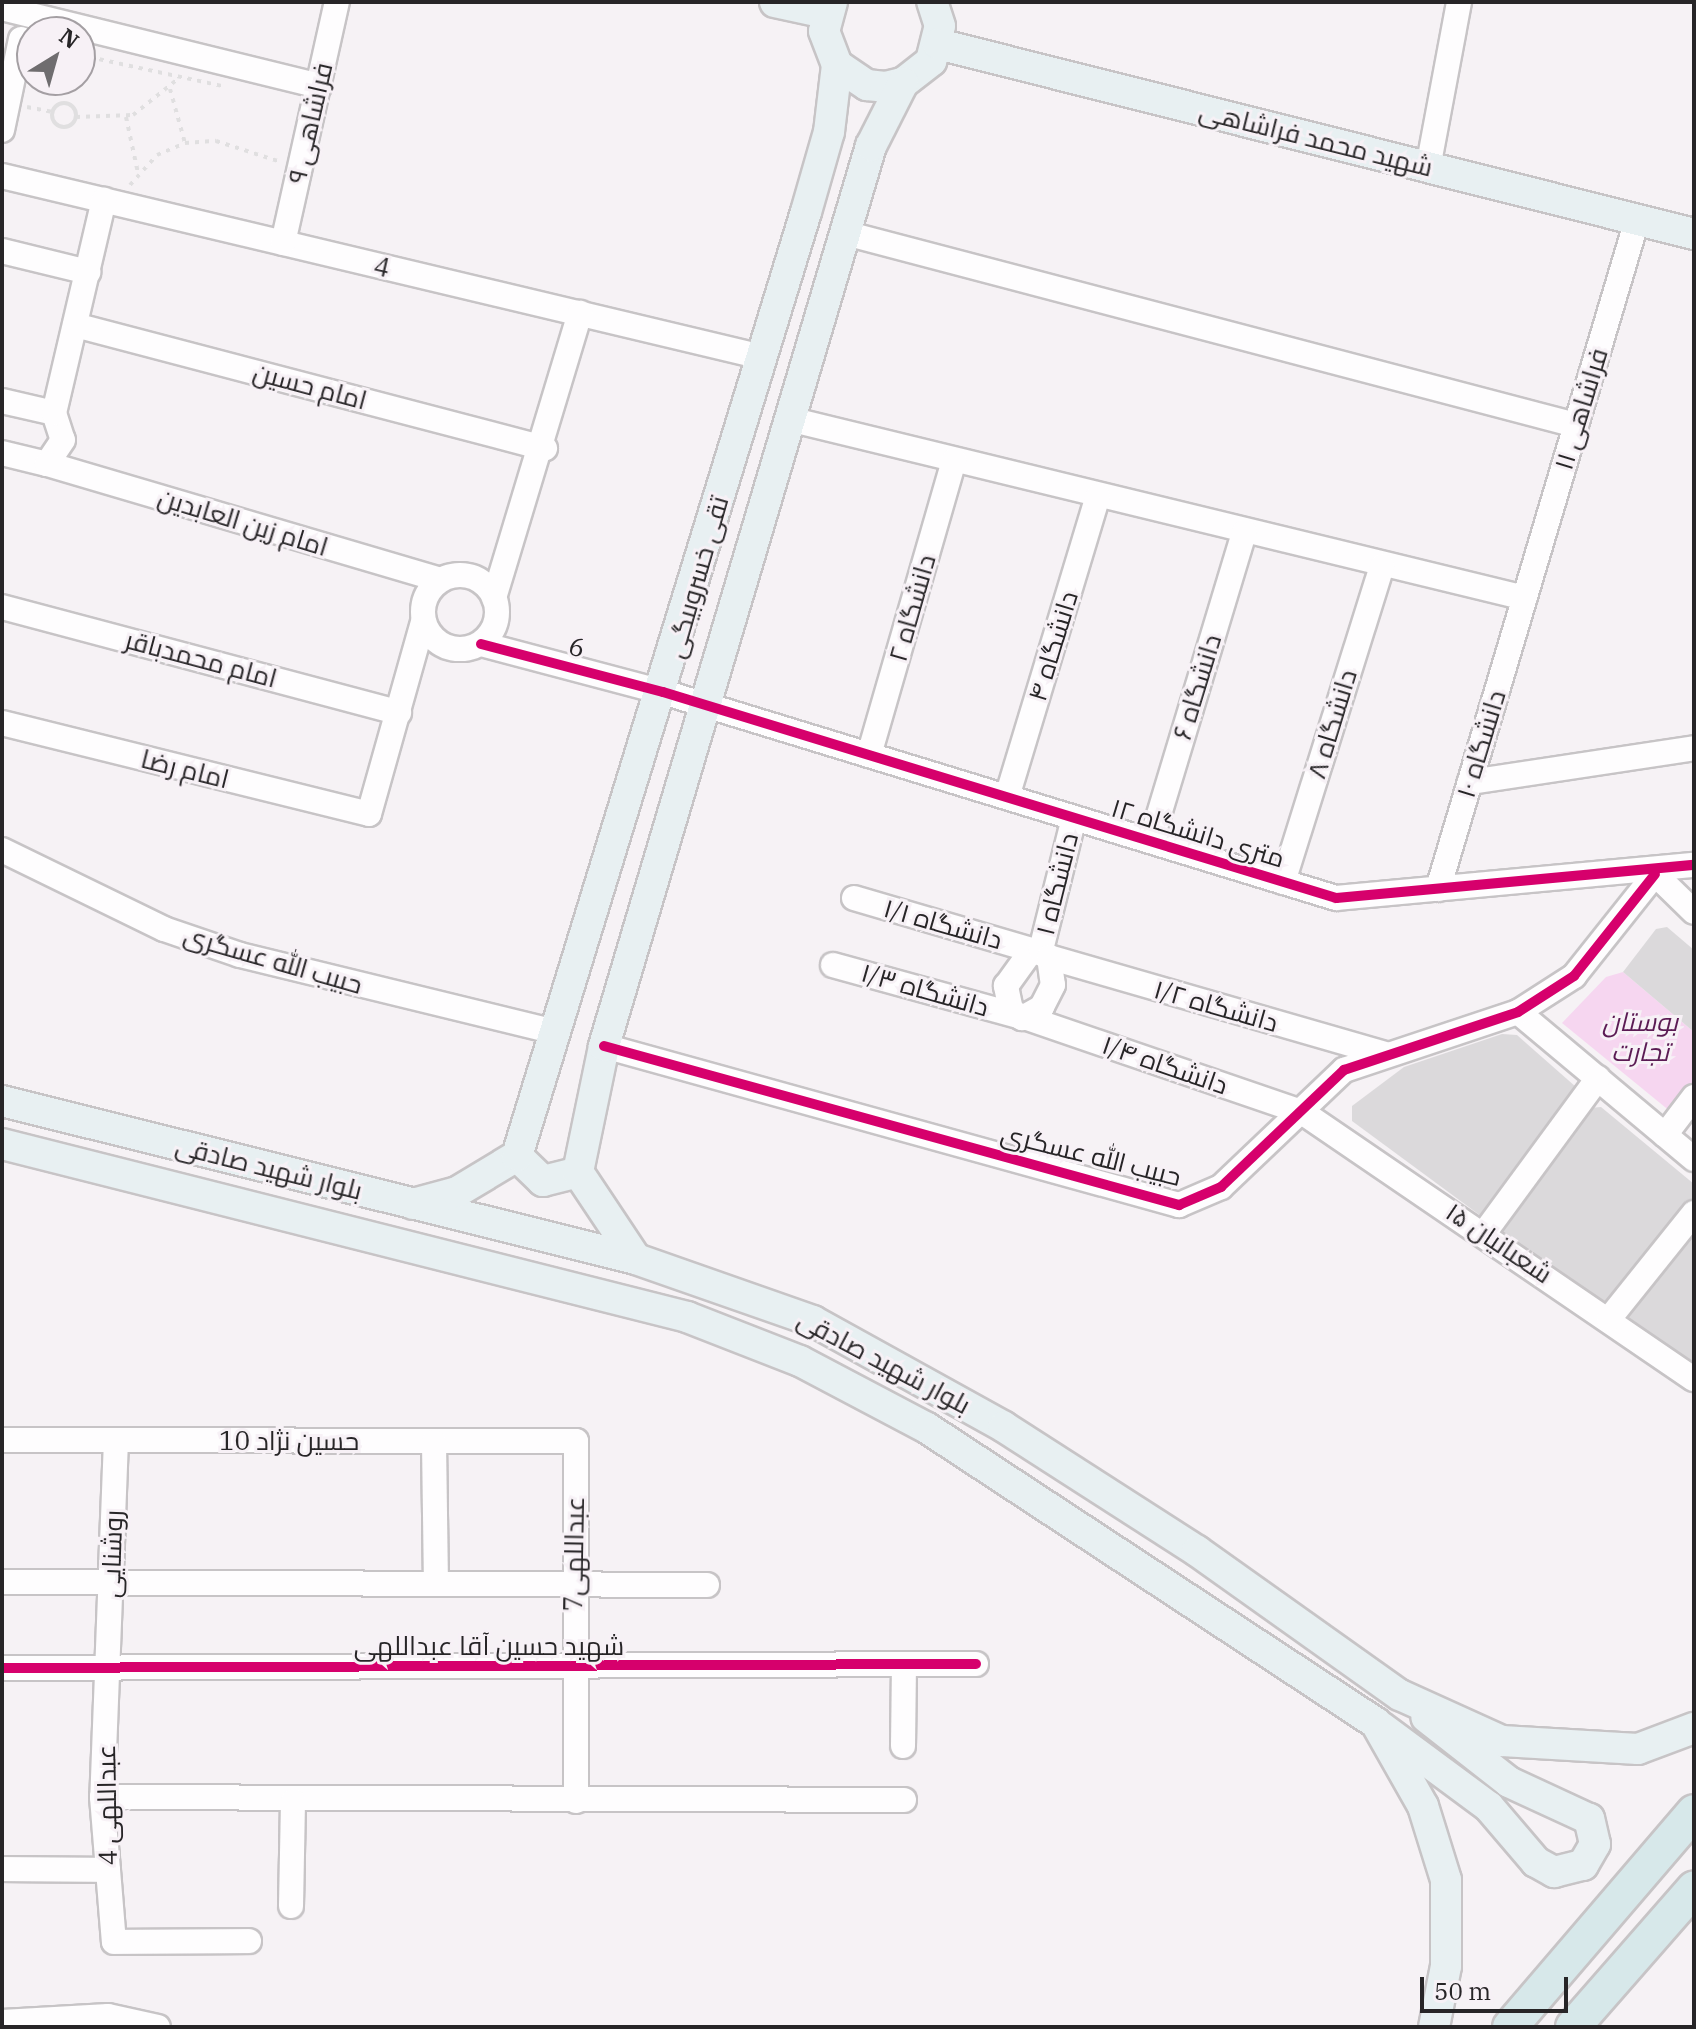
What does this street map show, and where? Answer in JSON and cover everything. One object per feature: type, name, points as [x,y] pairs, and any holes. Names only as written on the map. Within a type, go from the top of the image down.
[{"type":"highway","points":[[1510,2027],[1694,1812]]},
{"type":"highway","points":[[1573,2027],[1694,1889]]},
{"type":"main road","points":[[775,2],[829,7],[828,49],[837,65],[867,85],[903,83],[931,61],[938,44],[934,4]]},
{"type":"main road","name":"شهید محمد فراشاهی","points":[[938,44],[1694,234]]},
{"type":"main road","name":"تقی خسروبیگی","points":[[517,1156],[663,692],[829,132],[837,65]]},
{"type":"main road","name":"تقی خسروبیگی","points":[[578,1172],[604,1046],[789,419],[871,146],[903,83]]},
{"type":"main road","name":"بلوار شهید صادقی","points":[[2,1101],[636,1259],[813,1321],[913,1372],[1197,1551],[1400,1695],[1502,1741],[1565,1750],[1638,1749],[1694,1728]]},
{"type":"main road","name":"بلوار شهید صادقی","points":[[2,1144],[687,1317],[800,1361],[927,1428],[1376,1723],[1423,1806],[1446,1880],[1446,1966],[1434,2027]]},
{"type":"main road","points":[[412,1204],[457,1192],[517,1156],[543,1181],[578,1172],[636,1259]]},
{"type":"main road","points":[[1376,1723],[1489,1807],[1536,1862],[1554,1872],[1583,1865],[1595,1844],[1589,1819],[1480,1764],[1400,1695]]},
{"type":"street","name":"فراشاهی ۹","points":[[283,243],[337,2]]},
{"type":"street","points":[[1428,168],[1459,2]]},
{"type":"street","points":[[2,8],[31,9],[320,86]]},
{"type":"street","points":[[11,125],[11,43],[31,9]]},
{"type":"street","name":"4","points":[[2,176],[762,357]]},
{"type":"street","points":[[47,464],[63,440],[54,413],[104,200]]},
{"type":"street","name":"فراشاهی ۱۱","points":[[1525,598],[1637,220]]},
{"type":"street","points":[[845,233],[1576,425]]},
{"type":"street","points":[[2,251],[88,272]]},
{"type":"street","points":[[423,622],[436,642],[458,650],[481,644],[497,619],[494,598],[545,448],[580,313]]},
{"type":"street","name":"امام حسین","points":[[75,325],[545,448]]},
{"type":"street","points":[[2,401],[54,413]]},
{"type":"street","points":[[789,419],[1382,566],[1525,598]]},
{"type":"street","name":"امام زین العابدین","points":[[2,453],[440,580]]},
{"type":"street","name":"دانشگاه ۲","points":[[869,755],[954,460]]},
{"type":"street","name":"دانشگاه ۴","points":[[1007,797],[1098,496]]},
{"type":"street","name":"دانشگاه ۶","points":[[1151,841],[1244,532]]},
{"type":"street","name":"دانشگاه ۸","points":[[1283,882],[1382,566]]},
{"type":"street","points":[[399,713],[423,622],[425,598],[440,580],[461,575],[481,581],[494,598]]},
{"type":"street","name":"دانشگاه ۱۰","points":[[1438,889],[1525,598]]},
{"type":"street","name":"امام محمدباقر","points":[[2,607],[399,713]]},
{"type":"street","name":"6","points":[[481,644],[704,704]]},
{"type":"street","name":"۱۲ متری دانشگاه","points":[[704,704],[1336,898],[1655,874],[1694,865]]},
{"type":"street","name":"امام رضا","points":[[2,723],[369,814],[399,713]]},
{"type":"street","points":[[1470,782],[1694,748]]},
{"type":"street","name":"دانشگاه ۱","points":[[1040,952],[1074,818]]},
{"type":"street","name":"حبیب الله عسگری","points":[[2,850],[164,929],[240,955],[557,1032]]},
{"type":"street","points":[[1655,874],[1694,912]]},
{"type":"street","name":"حبیب الله عسگری","points":[[604,1046],[1179,1205],[1221,1187],[1344,1070],[1384,1054],[1518,1012],[1574,976],[1655,874]]},
{"type":"street","name":"دانشگاه ۱/۱","points":[[854,898],[1040,952]]},
{"type":"street","points":[[1040,952],[1053,985],[1022,1017],[1006,986],[1040,952]]},
{"type":"street","name":"دانشگاه ۱/۲","points":[[1040,952],[1384,1054]]},
{"type":"street","name":"دانشگاه ۱/۳","points":[[833,965],[1022,1017]]},
{"type":"street","points":[[1518,1012],[1694,1159]]},
{"type":"street","name":"دانشگاه ۱/۴","points":[[1022,1017],[1302,1112]]},
{"type":"street","points":[[1485,1232],[1598,1078]]},
{"type":"street","points":[[1665,1135],[1694,1097]]},
{"type":"street","name":"شعبانیان ۱۵","points":[[1302,1112],[1485,1232],[1694,1379]]},
{"type":"street","points":[[1609,1319],[1694,1213]]},
{"type":"street","name":"حسین نژاد 10","points":[[2,1440],[576,1441]]},
{"type":"street","name":"روشنایی","points":[[108,1668],[116,1440]]},
{"type":"street","name":"عبداللهی7","points":[[576,1441],[572,1668],[576,1801]]},
{"type":"street","points":[[434,1442],[436,1580]]},
{"type":"street","points":[[2,1582],[573,1579],[707,1585]]},
{"type":"street","name":"شهید حسین آقا عبداللهی","points":[[2,1668],[904,1668],[976,1664]]},
{"type":"street","name":"عبداللهی 4","points":[[108,1668],[102,1797],[114,1942],[249,1941]]},
{"type":"street","points":[[903,1746],[904,1668]]},
{"type":"street","points":[[102,1797],[293,1801],[904,1800]]},
{"type":"street","points":[[291,1906],[293,1801]]},
{"type":"street","points":[[2,1869],[108,1870]]},
{"type":"street","points":[[2,2022],[108,2016],[158,2027]]},
{"type":"path","points":[[96,59],[238,90]]},
{"type":"path","points":[[76,117],[64,102],[52,112],[59,126],[76,117],[126,117],[170,89],[179,77]]},
{"type":"path","points":[[170,89],[185,143]]},
{"type":"path","points":[[11,125],[25,96]]},
{"type":"path","points":[[126,117],[138,173]]},
{"type":"path","points":[[141,194],[126,190],[138,173],[185,143],[216,141],[284,163]]},
{"type":"path","points":[[280,178],[287,148]]},
{"type":"green space","name":"بوستان تجارت","points":[[1623,972],[1694,1032],[1694,1081],[1671,1112],[1562,1023],[1606,977]]},
{"type":"building","points":[[1667,927],[1694,950],[1694,1032],[1623,972],[1656,929]]},
{"type":"building","points":[[1502,1034],[1517,1035],[1576,1087],[1485,1219],[1352,1121],[1352,1106],[1404,1067]]},
{"type":"building","points":[[1601,1107],[1694,1184],[1694,1198],[1611,1304],[1601,1306],[1503,1235],[1503,1224],[1590,1108]]},
{"type":"building","points":[[1694,1230],[1694,1369],[1621,1318]]},
{"type":"cycle path","points":[[481,644],[663,692],[1336,898],[1694,865]]},
{"type":"cycle path","points":[[604,1046],[1179,1205],[1221,1187],[1344,1070],[1518,1012],[1574,976],[1655,874]]},
{"type":"cycle path","points":[[2,1668],[976,1664]]}]
